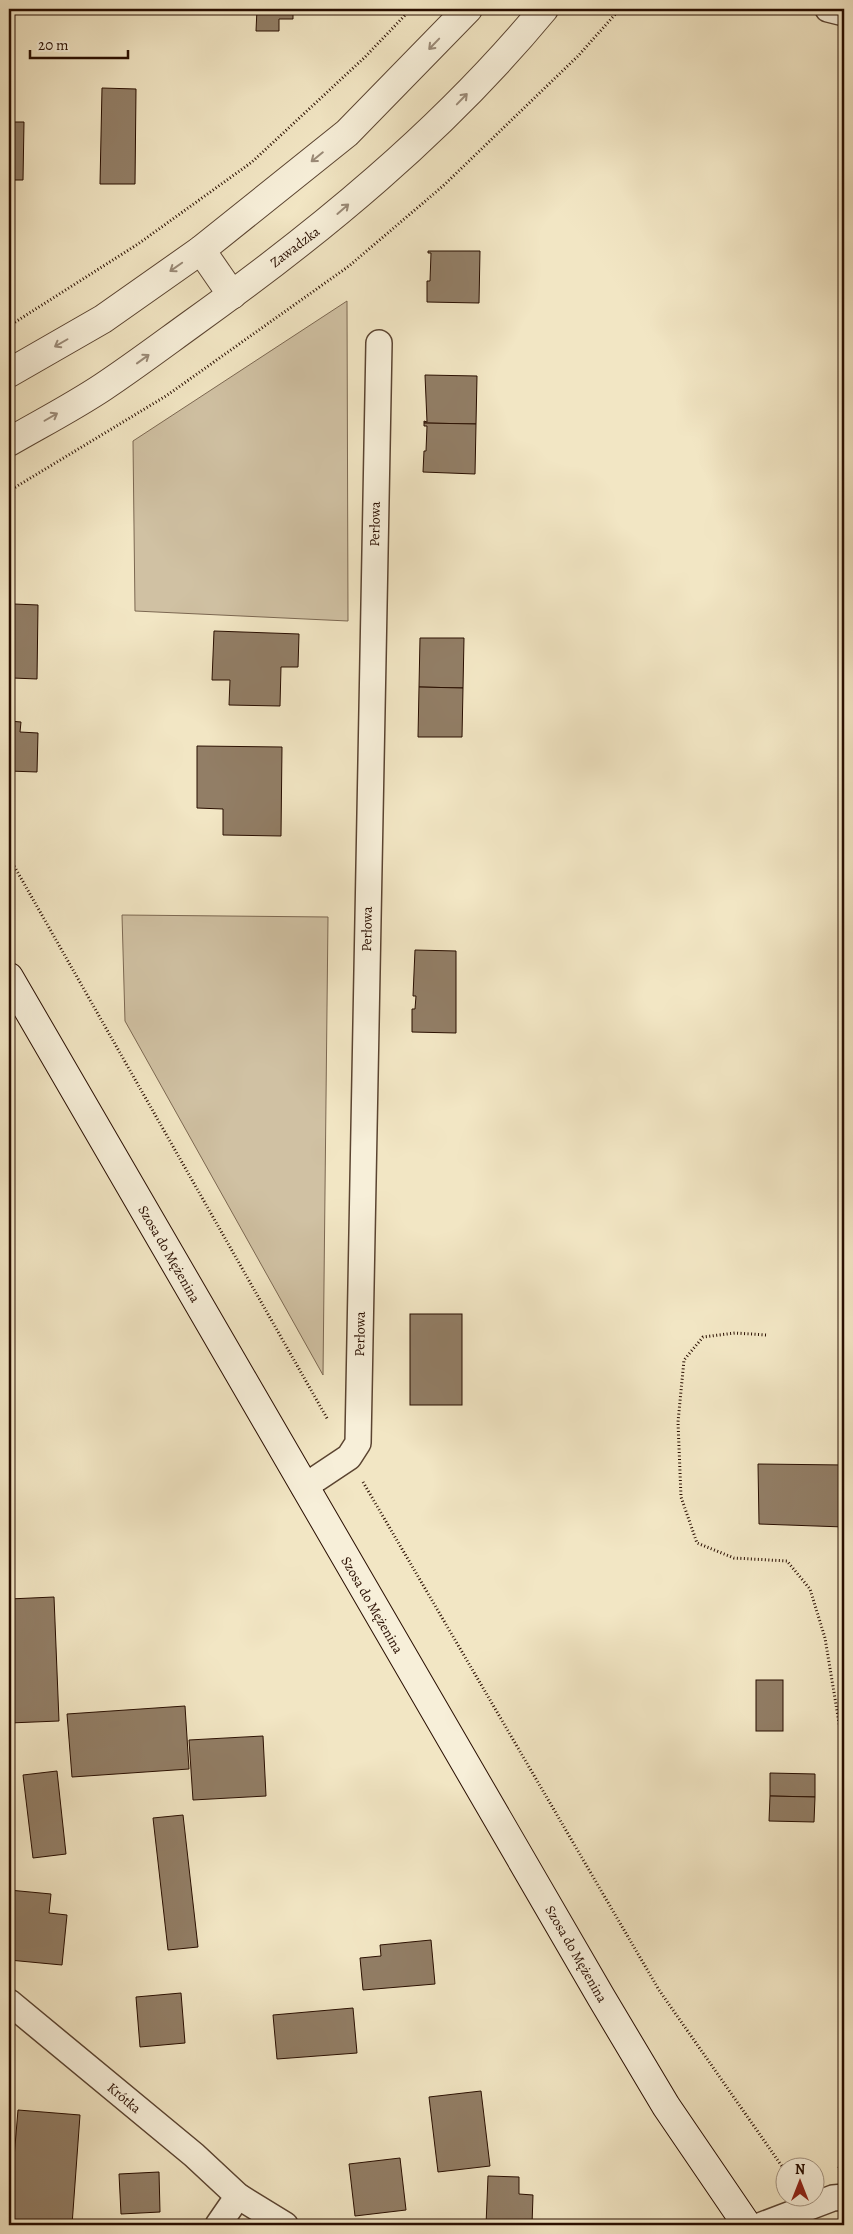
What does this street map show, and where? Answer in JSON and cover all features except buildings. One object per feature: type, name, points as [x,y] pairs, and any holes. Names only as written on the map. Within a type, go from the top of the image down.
[{"type":"main road","points":[[9,373],[103,319],[201,250],[347,133],[468,9]]},
{"type":"main road","name":"Zawadzka","points":[[9,442],[103,387],[232,295],[328,222],[426,137],[519,40],[544,9]]},
{"type":"main road","points":[[201,250],[232,295]]},
{"type":"main road","name":"Szosa do Mężenina","points":[[9,977],[626,2039],[666,2106],[747,2225]]},
{"type":"street","points":[[828,9],[844,13]]},
{"type":"street","name":"Perłowa","points":[[349,1458],[358,1443],[379,343]]},
{"type":"street","points":[[304,1487],[349,1458]]},
{"type":"street","name":"Krótka","points":[[9,2002],[194,2155],[238,2196],[285,2225]]},
{"type":"street","points":[[218,2225],[238,2196]]},
{"type":"street","points":[[762,2225],[839,2198]]},
{"type":"path","points":[[9,326],[138,244],[252,162],[365,57],[411,9]]},
{"type":"path","points":[[9,491],[166,396],[349,266],[443,186],[578,56],[620,9]]},
{"type":"path","points":[[9,856],[349,1458],[659,1990],[776,2158]]},
{"type":"path","points":[[766,1335],[735,1333],[703,1338],[684,1360],[678,1422],[681,1497],[697,1543],[734,1558],[787,1561],[810,1589],[825,1638],[844,1753]]},
{"type":"path","points":[[839,2198],[844,2120]]},
{"type":"shaded area","points":[[347,301],[348,621],[135,611],[133,441]]},
{"type":"shaded area","points":[[122,915],[328,917],[323,1375],[125,1021]]}]
